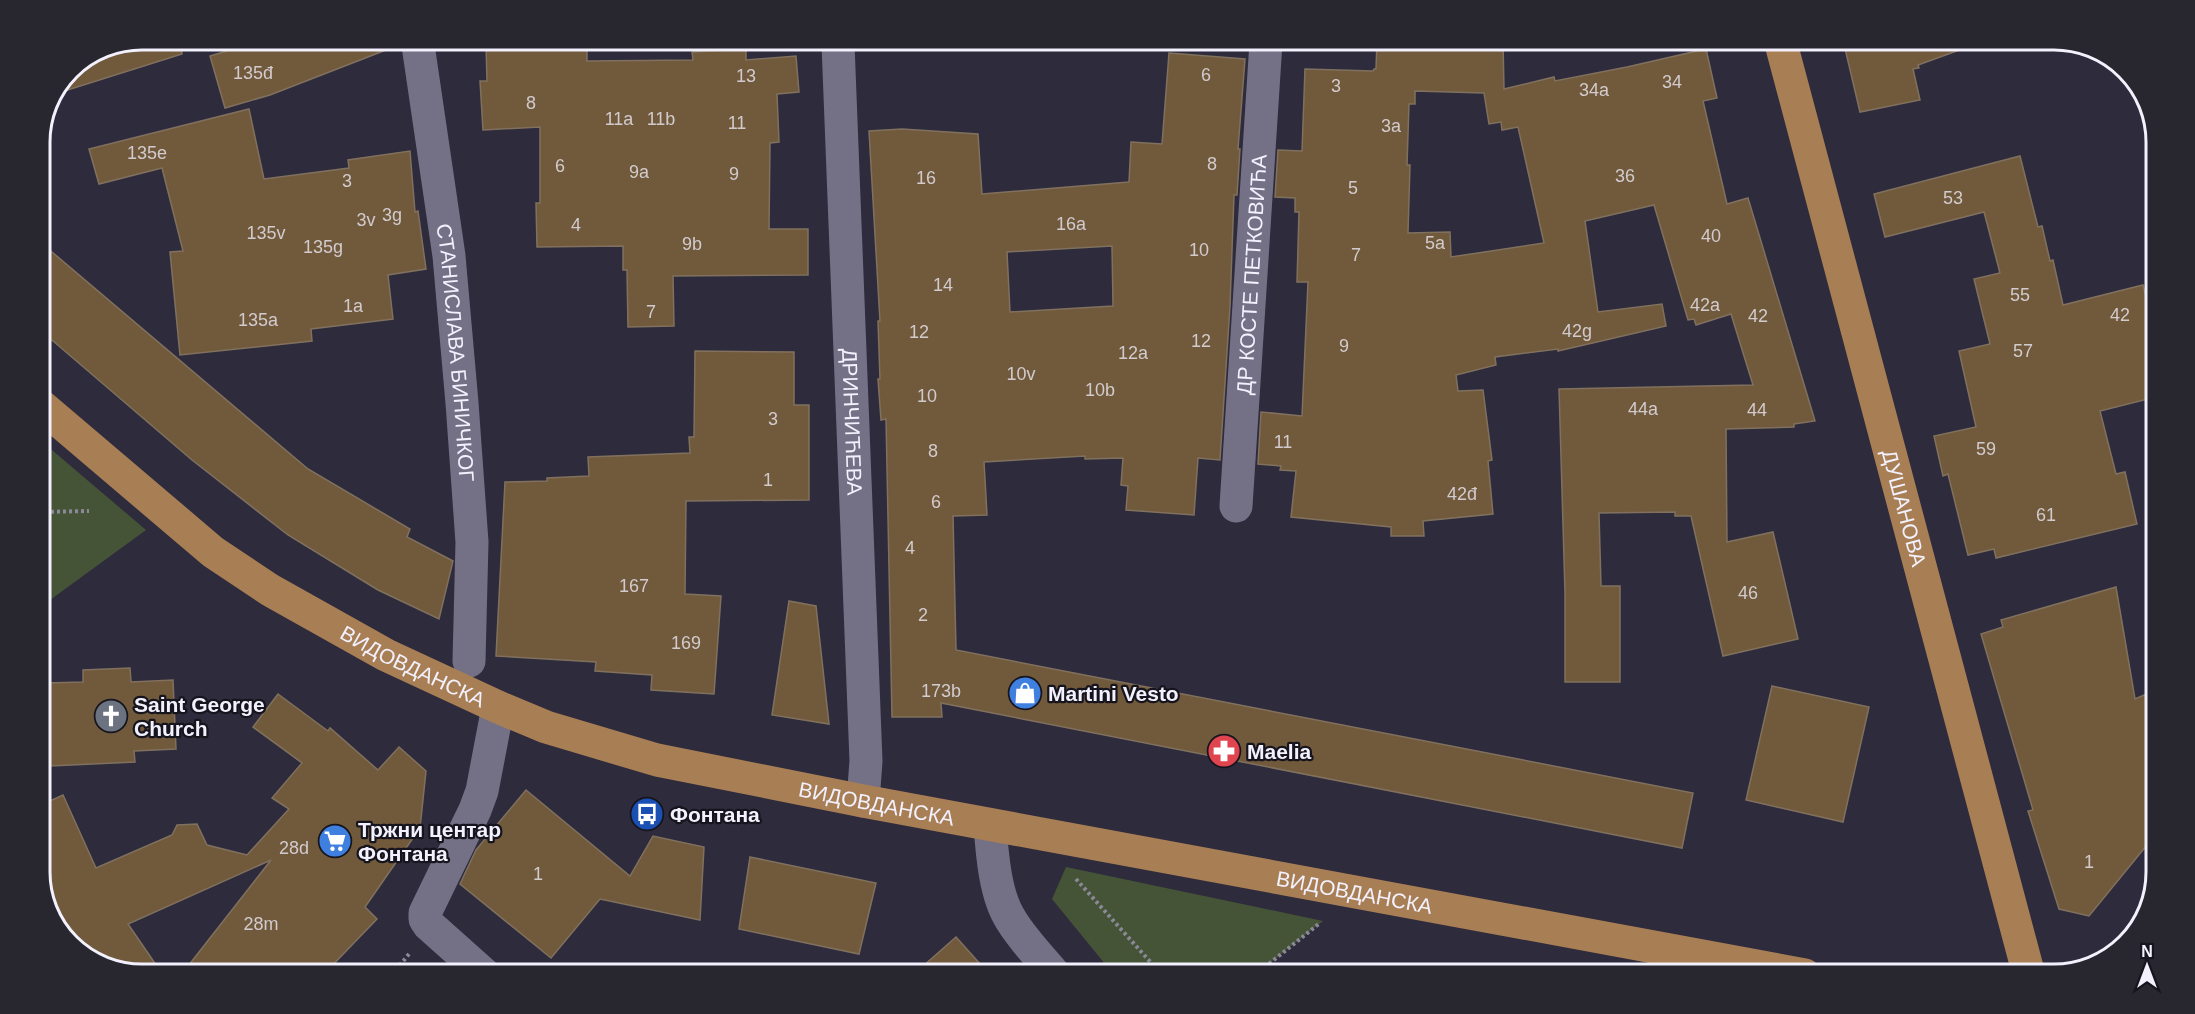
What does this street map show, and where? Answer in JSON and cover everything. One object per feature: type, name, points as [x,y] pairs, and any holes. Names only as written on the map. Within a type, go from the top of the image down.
[{"type":"main road","name":"ДУШАНОВА","points":[[1783,50],[2027,964]]},
{"type":"main road","name":"ВИДОВДАНСКА","points":[[50,413],[213,552],[270,590],[386,655],[546,727],[657,760],[863,801],[1747,964]]},
{"type":"street","name":"СТАНИСЛАВА БИНИЧКОГ","points":[[419,50],[449,256],[462,404],[472,542],[469,661]]},
{"type":"street","name":"ДРИНЧИЋЕВА","points":[[838,50],[865,751],[863,801]]},
{"type":"street","name":"ДР КОСТЕ ПЕТКОВИЋА","points":[[1236,506],[1265,50]]},
{"type":"street","points":[[473,964],[429,925],[425,919],[425,913],[482,791],[498,707]]},
{"type":"street","points":[[990,825],[992,856],[1009,919],[1046,964]]},
{"type":"path","points":[[50,512],[89,511]]},
{"type":"path","points":[[1073,875],[1152,964]]},
{"type":"path","points":[[1269,964],[1323,921]]},
{"type":"green space","points":[[50,448],[146,530],[50,600]]},
{"type":"green space","points":[[1066,867],[1323,921],[1269,964],[1105,964],[1052,899]]},
{"type":"building","points":[[129,50],[182,50],[182,54],[65,91],[81,72],[112,54]]},
{"type":"building","points":[[230,50],[386,50],[270,95],[225,108],[210,56]]},
{"type":"building","points":[[486,50],[587,50],[587,61],[693,60],[692,52],[728,50],[746,50],[746,60],[796,56],[799,92],[777,94],[779,142],[770,143],[769,229],[808,229],[808,275],[673,276],[674,326],[628,327],[627,270],[623,270],[623,246],[537,247],[536,203],[540,203],[540,127],[483,130],[480,81],[487,81]]},
{"type":"building","points":[[1377,50],[1503,50],[1504,89],[1554,77],[1555,81],[1706,50],[1717,98],[1703,101],[1727,204],[1748,198],[1815,421],[1794,424],[1794,427],[1726,429],[1727,542],[1773,532],[1798,639],[1723,656],[1691,516],[1675,516],[1675,512],[1599,513],[1601,586],[1620,586],[1620,682],[1565,682],[1565,593],[1559,389],[1753,385],[1731,314],[1696,325],[1694,319],[1688,320],[1654,205],[1585,221],[1598,312],[1662,304],[1666,326],[1558,351],[1558,349],[1495,357],[1496,365],[1456,375],[1458,391],[1483,390],[1492,460],[1488,461],[1493,514],[1423,521],[1424,536],[1391,536],[1391,527],[1291,517],[1296,471],[1280,470],[1281,466],[1258,464],[1261,412],[1302,416],[1308,282],[1297,282],[1299,212],[1295,212],[1295,198],[1275,197],[1278,150],[1302,151],[1305,69],[1373,71],[1376,69]],"holes":[[[1415,91],[1484,93],[1489,124],[1501,122],[1502,130],[1518,127],[1544,243],[1451,257],[1450,232],[1408,233],[1409,104],[1415,104]]]},
{"type":"building","points":[[1845,50],[1959,50],[1918,65],[1919,68],[1913,69],[1920,100],[1860,112]]},
{"type":"building","points":[[1169,53],[1245,59],[1237,195],[1234,195],[1230,306],[1220,460],[1198,458],[1194,515],[1126,510],[1128,486],[1121,485],[1123,458],[1085,459],[1085,456],[984,462],[987,515],[953,516],[956,650],[1693,793],[1682,848],[941,703],[942,717],[892,717],[886,419],[881,420],[878,379],[880,379],[878,321],[880,321],[869,131],[902,129],[978,134],[982,194],[1129,182],[1131,142],[1162,144]],"holes":[[[1112,246],[1113,306],[1010,312],[1007,252]]]},
{"type":"building","points":[[249,109],[264,179],[349,168],[348,160],[410,151],[415,212],[418,211],[426,269],[388,275],[393,319],[311,329],[312,341],[180,355],[170,252],[183,251],[162,168],[99,184],[89,149]]},
{"type":"building","points":[[2020,156],[2038,227],[2042,226],[2050,261],[2053,260],[2063,305],[2143,285],[2145,294],[2145,400],[2100,411],[2116,474],[2125,472],[2137,524],[1996,558],[1994,549],[1968,555],[1948,474],[1943,476],[1934,436],[1976,427],[1959,351],[1990,344],[1974,279],[2000,273],[1984,212],[1885,237],[1874,194]]},
{"type":"building","points":[[50,250],[308,469],[410,529],[407,537],[453,561],[439,619],[378,590],[288,535],[192,460],[50,338]]},
{"type":"building","points":[[695,351],[794,352],[794,405],[809,405],[809,500],[686,501],[685,594],[721,596],[714,694],[651,690],[652,675],[595,671],[596,662],[496,656],[505,482],[547,481],[547,478],[589,476],[588,457],[690,453],[689,437],[694,437]]},
{"type":"building","points":[[2116,587],[2135,699],[2146,694],[2146,846],[2089,916],[2059,909],[2028,811],[2033,810],[1981,634],[2003,627],[2001,620]]},
{"type":"building","points":[[789,601],[816,606],[829,724],[772,715]]},
{"type":"building","name":"Saint George Church","points":[[130,668],[131,682],[173,680],[176,749],[134,751],[135,762],[50,766],[50,683],[83,682],[83,670]]},
{"type":"building","points":[[1772,686],[1869,707],[1843,822],[1746,800]]},
{"type":"building","name":"Тржни центар Фонтана","points":[[278,694],[328,731],[330,728],[378,770],[399,747],[426,771],[420,828],[365,907],[377,919],[334,964],[190,964],[271,860],[128,924],[155,964],[123,963],[106,958],[85,946],[68,929],[56,908],[51,891],[50,801],[63,795],[96,868],[172,835],[177,825],[197,824],[207,845],[247,855],[289,809],[272,798],[302,763],[253,727]]},
{"type":"building","points":[[526,790],[630,876],[653,836],[704,847],[700,920],[600,899],[551,958],[460,884],[476,850]]},
{"type":"building","points":[[750,857],[876,883],[859,954],[739,929]]},
{"type":"building","points":[[956,937],[980,964],[925,964]]},
{"type":"place","name":"Martini Vesto","points":[[1025,693]]},
{"type":"place","name":"Saint George Church","points":[[111,716]]},
{"type":"place","name":"Maelia","points":[[1224,751]]},
{"type":"place","name":"Фонтана","points":[[647,814]]},
{"type":"place","name":"Тржни центар Фонтана","points":[[335,841]]}]
